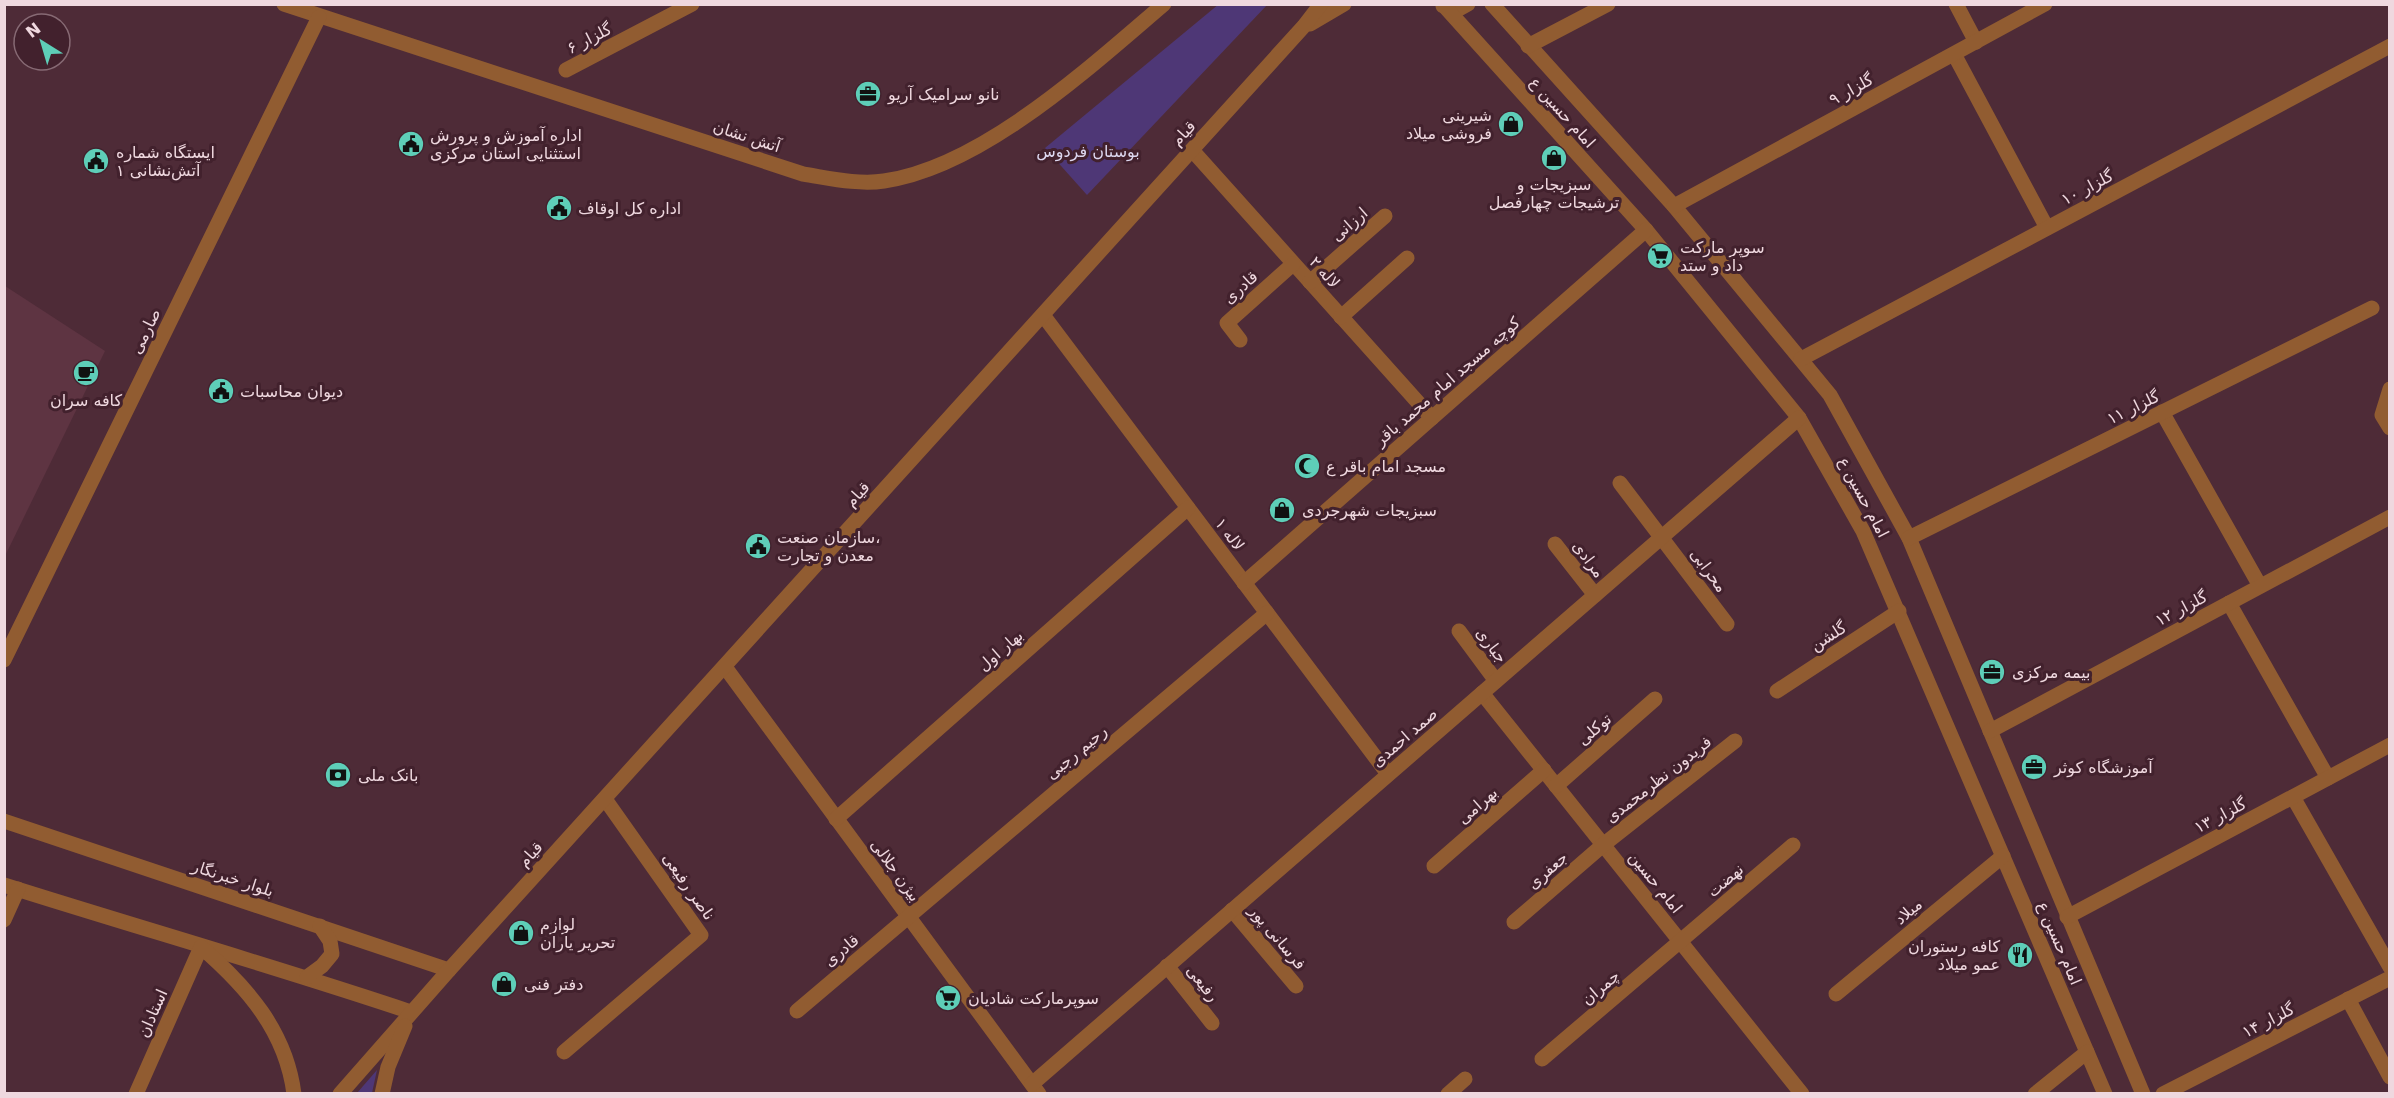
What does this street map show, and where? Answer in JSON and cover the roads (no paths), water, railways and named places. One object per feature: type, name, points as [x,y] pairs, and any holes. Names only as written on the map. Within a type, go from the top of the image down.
[{"type":"street","name":"آتش نشان","points":[[284,4],[802,174],[844,181],[884,182],[930,169],[989,140],[1038,107],[1164,4]]},
{"type":"street","name":"گلزار ۶","points":[[566,70],[692,4]]},
{"type":"street","name":"قیام","points":[[340,1094],[411,1012],[1304,27],[1321,4]]},
{"type":"street","name":"قیام","points":[[1304,27],[1344,4]]},
{"type":"street","points":[[1443,6],[1459,9],[1468,4]]},
{"type":"street","name":"امام حسین ع","points":[[1492,4],[1674,206],[1830,395],[1909,538],[2143,1094]]},
{"type":"street","points":[[1528,46],[1608,4]]},
{"type":"street","points":[[1956,4],[1976,42]]},
{"type":"street","name":"گلزار ۹","points":[[1674,206],[2045,4]]},
{"type":"street","name":"امام حسین ع","points":[[1443,6],[1646,230],[1799,418],[1863,531],[2105,1094]]},
{"type":"street","name":"صارمی","points":[[4,660],[319,17]]},
{"type":"street","name":"گلزار ۱۰","points":[[1801,359],[2390,46]]},
{"type":"street","points":[[1954,54],[2047,228]]},
{"type":"street","name":"لاله ۲","points":[[1192,150],[1432,418]]},
{"type":"street","name":"ارزانی","points":[[1310,282],[1385,216]]},
{"type":"street","name":"کوچه مسجد امام محمد باقر","points":[[1244,583],[1646,230]]},
{"type":"street","points":[[1341,317],[1407,258]]},
{"type":"street","name":"قادری","points":[[1240,340],[1227,323],[1293,264]]},
{"type":"street","name":"گلزار ۱۱","points":[[1909,538],[2372,308]]},
{"type":"street","name":"لاله ۱","points":[[1043,315],[1389,774]]},
{"type":"street","points":[[2387,418],[2390,389]]},
{"type":"street","points":[[2163,412],[2260,586]]},
{"type":"street","name":"صمد احمدی","points":[[1036,1089],[1167,966],[1799,418]]},
{"type":"street","name":"محرابی","points":[[1620,483],[1727,624]]},
{"type":"street","name":"بهار اول","points":[[836,819],[1188,508]]},
{"type":"street","name":"گلزار ۱۲","points":[[1990,731],[2390,517]]},
{"type":"street","name":"مرادی","points":[[1555,544],[1594,595]]},
{"type":"street","points":[[2229,603],[2328,778]]},
{"type":"street","name":"گلشن","points":[[1777,691],[1899,611]]},
{"type":"street","name":"رحیم رجبی","points":[[909,917],[1267,613]]},
{"type":"street","name":"جباری","points":[[1459,631],[1496,681]]},
{"type":"street","name":"بیژن جلالی","points":[[724,667],[1036,1089]]},
{"type":"street","name":"امام حسین","points":[[1482,693],[1802,1094]]},
{"type":"street","name":"توکلی","points":[[1556,786],[1655,699]]},
{"type":"street","name":"فریدون نظرمحمدی","points":[[1603,845],[1735,741]]},
{"type":"street","name":"گلزار ۱۳","points":[[2067,917],[2390,745]]},
{"type":"street","name":"بهرامی","points":[[1434,866],[1544,770]]},
{"type":"street","points":[[2293,797],[2390,968]]},
{"type":"street","name":"ناصر رفیعی","points":[[564,1052],[701,935],[605,799]]},
{"type":"street","name":"بلوار خبرنگار","points":[[4,821],[449,970]]},
{"type":"street","name":"جعفری","points":[[1514,922],[1603,845]]},
{"type":"street","name":"نهضت","points":[[1681,943],[1793,845]]},
{"type":"street","name":"میلاد","points":[[1836,994],[2003,856]]},
{"type":"street","points":[[4,920],[11,887],[201,947],[307,977],[411,1012],[387,1067],[382,1094]]},
{"type":"street","name":"فرسانی پور","points":[[1232,910],[1296,986]]},
{"type":"street","name":"قادری","points":[[797,1011],[909,917]]},
{"type":"street","points":[[307,977],[322,966],[332,954],[330,941],[320,926]]},
{"type":"street","name":"چمران","points":[[1542,1059],[1681,943]]},
{"type":"street","points":[[201,947],[235,976],[258,1004],[279,1038],[292,1076],[294,1094]]},
{"type":"street","name":"استادان","points":[[136,1094],[201,947]]},
{"type":"street","name":"رفیعی","points":[[1167,966],[1212,1023]]},
{"type":"street","name":"گلزار ۱۴","points":[[2163,1094],[2390,978]]},
{"type":"street","points":[[2348,999],[2390,1077]]},
{"type":"street","points":[[2036,1094],[2087,1052]]},
{"type":"street","points":[[1448,1094],[1465,1079]]},
{"type":"place","name":"نانو سرامیک آریو","points":[[868,94]]},
{"type":"place","name":"شیرینی فروشی میلاد","points":[[1511,124]]},
{"type":"place","name":"اداره آموزش و پرورش استثنایی استان مرکزی","points":[[411,144]]},
{"type":"place","name":"سبزیجات و ترشیجات چهارفصل","points":[[1554,158]]},
{"type":"place","name":"ایستگاه شماره ۱ آتش‌نشانی","points":[[96,161]]},
{"type":"place","name":"اداره کل اوقاف","points":[[559,208]]},
{"type":"place","name":"سوپر مارکت داد و ستد","points":[[1660,256]]},
{"type":"place","name":"کافه سران","points":[[86,373]]},
{"type":"place","name":"دیوان محاسبات","points":[[221,391]]},
{"type":"place","name":"مسجد امام باقر ع","points":[[1307,466]]},
{"type":"place","name":"سبزیجات شهرجردی","points":[[1282,510]]},
{"type":"place","name":"سازمان صنعت، معدن و تجارت","points":[[758,546]]},
{"type":"place","name":"بیمه مرکزی","points":[[1992,672]]},
{"type":"place","name":"آموزشگاه کوثر","points":[[2034,767]]},
{"type":"place","name":"بانک ملی","points":[[338,775]]},
{"type":"place","name":"لوازم تحریر یاران","points":[[521,933]]},
{"type":"place","name":"کافه رستوران عمو میلاد","points":[[2020,955]]},
{"type":"place","name":"دفتر فنی","points":[[504,984]]},
{"type":"place","name":"سوپرمارکت شادیان","points":[[948,998]]},
{"type":"park label","name":"بوستان فردوس","points":[[1088,151]]}]
